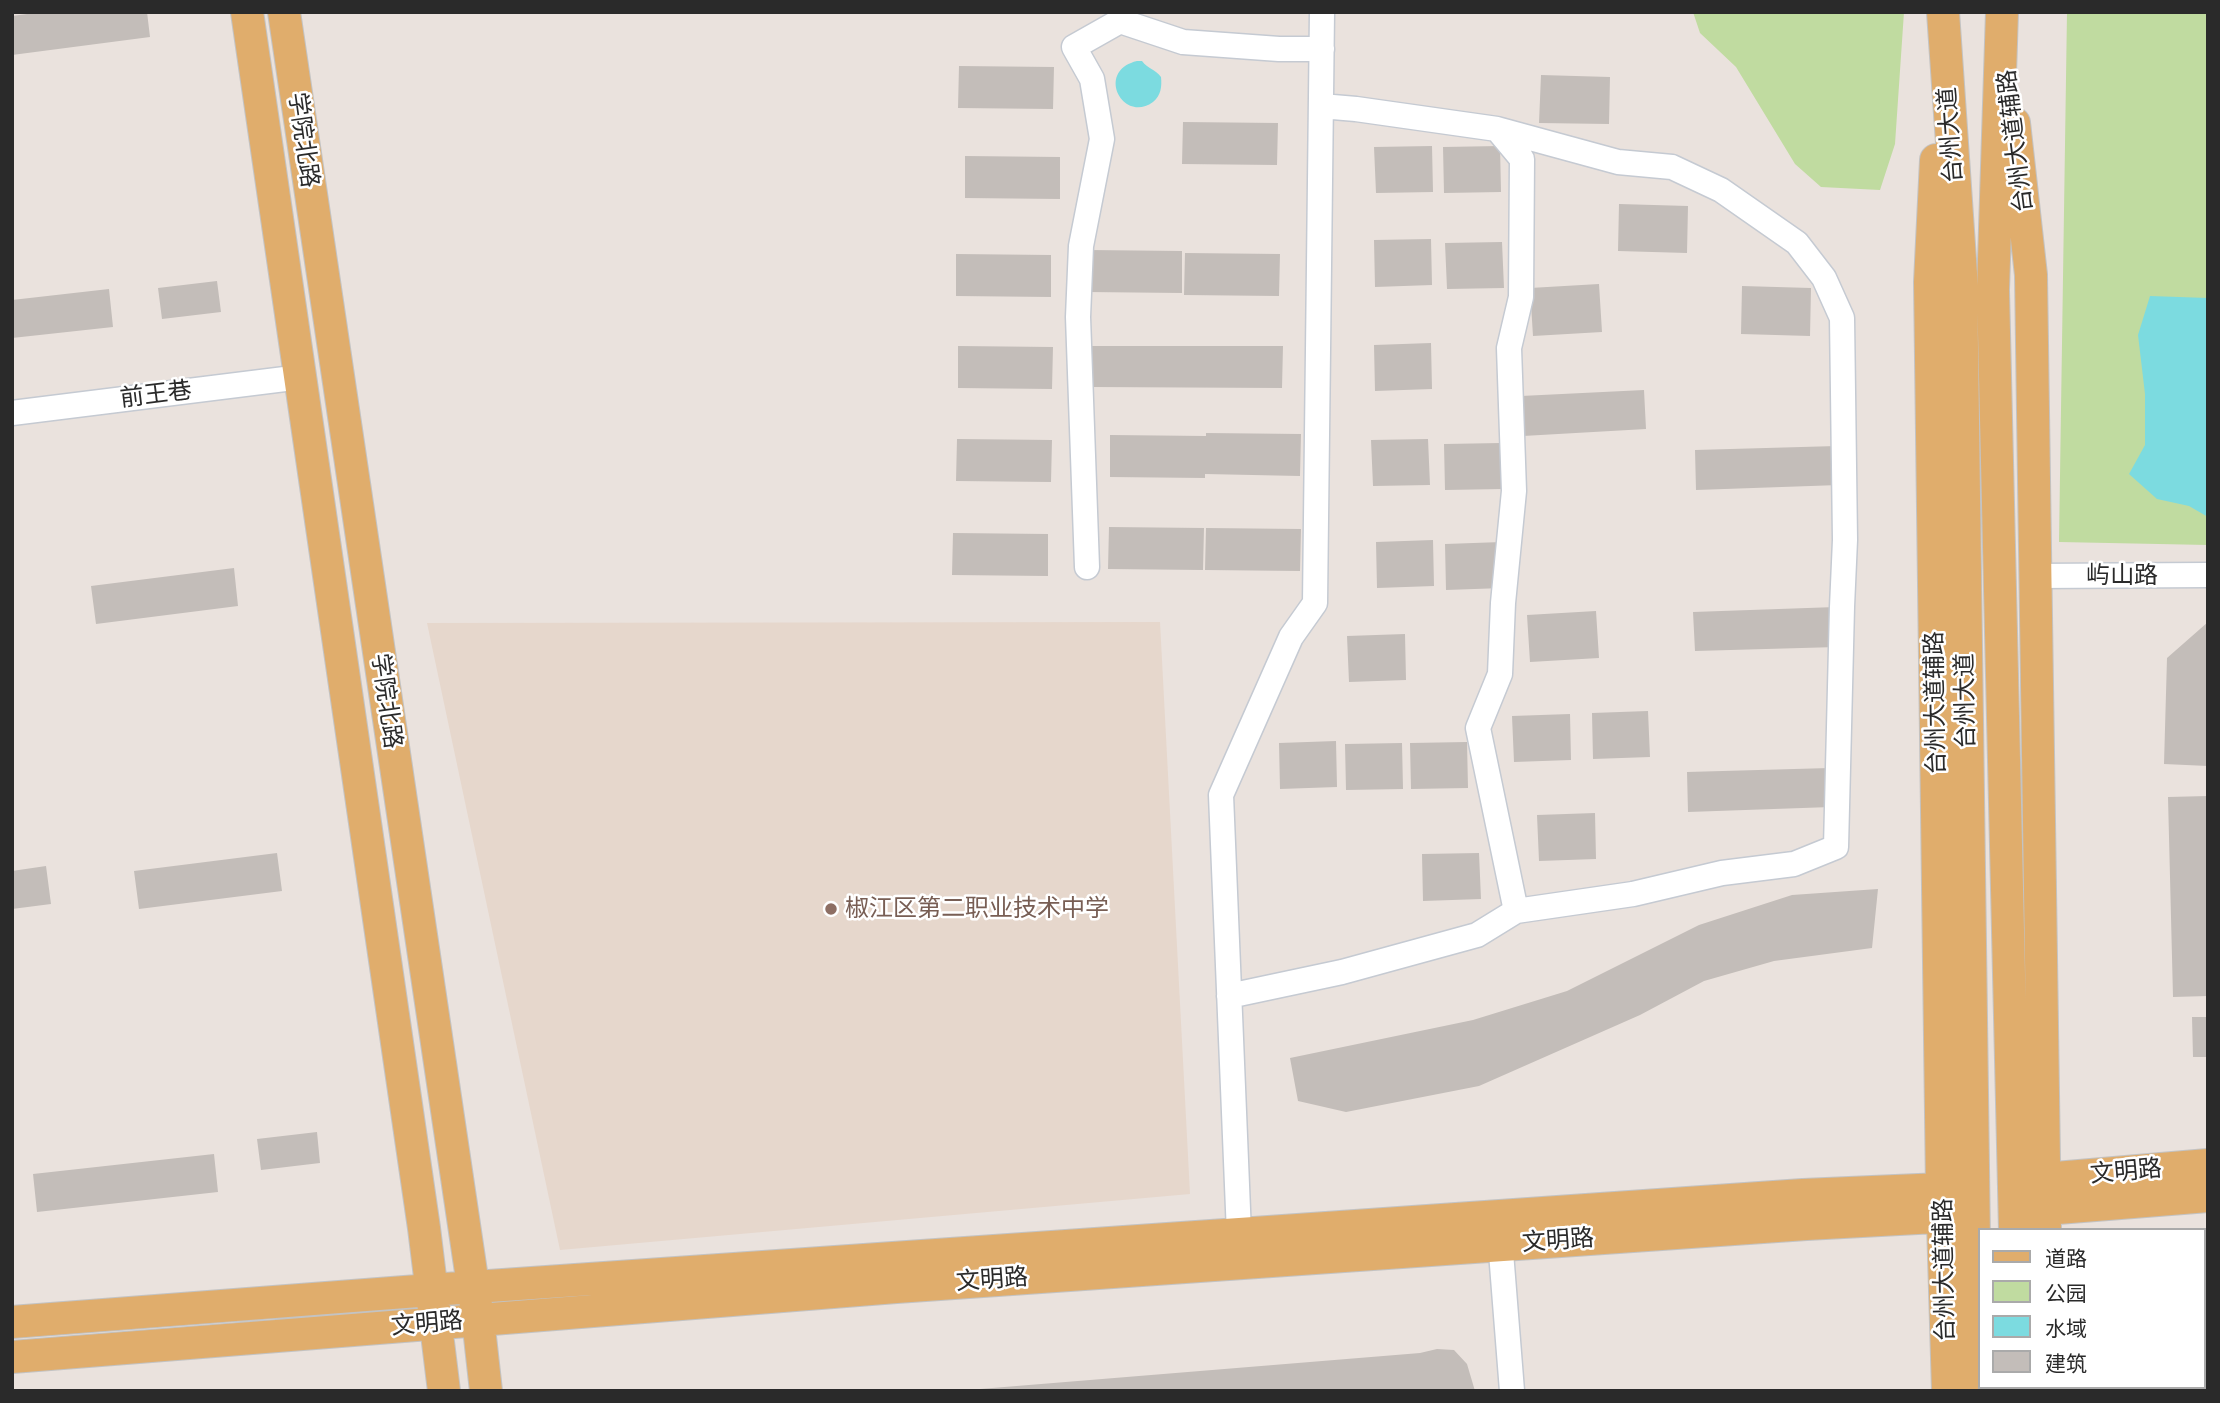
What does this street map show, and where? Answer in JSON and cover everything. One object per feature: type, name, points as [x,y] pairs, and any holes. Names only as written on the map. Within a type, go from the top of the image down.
[{"type":"main road","name":"学院北路","points":[[247,12],[424,1228],[444,1391]]},
{"type":"main road","name":"学院北路","points":[[284,12],[478,1319],[486,1391]]},
{"type":"main road","name":"台州大道辅路","points":[[1943,14],[1930,282],[1953,1207],[1948,1391]]},
{"type":"main road","name":"台州大道辅路","points":[[2002,15],[2031,275],[2045,1206]]},
{"type":"main road","name":"台州大道","points":[[2002,15],[1993,290],[2015,1228]]},
{"type":"main road","name":"文明路","points":[[2045,1206],[2208,1165]]},
{"type":"main road","name":"文明路","points":[[2126,1187],[2208,1196]]},
{"type":"main road","name":"文明路","points":[[12,1357],[896,1287],[1499,1231],[1804,1210],[1953,1207]]},
{"type":"main road","points":[[1953,1207],[1976,1391]]},
{"type":"main road","name":"文明路","points":[[12,1322],[1239,1234],[1499,1231]]},
{"type":"street","points":[[1239,1234],[1221,795],[1291,637],[1315,603],[1322,12]]},
{"type":"street","points":[[1087,567],[1078,317],[1081,246],[1102,139],[1092,79],[1074,47],[1120,21],[1183,42],[1279,49],[1322,49]]},
{"type":"street","points":[[1229,996],[1342,972],[1477,935],[1516,911],[1633,894],[1722,873],[1794,864],[1836,847],[1845,540],[1845,405],[1842,318],[1824,278],[1797,243],[1721,190],[1672,167],[1618,162],[1497,129],[1321,106]]},
{"type":"street","points":[[1497,129],[1522,159],[1521,297],[1509,348],[1514,491],[1503,603],[1500,674],[1478,729],[1516,911]]},
{"type":"street","name":"前王巷","points":[[12,413],[300,377]]},
{"type":"street","name":"屿山路","points":[[2035,576],[2208,575]]},
{"type":"street","points":[[1499,1231],[1512,1391]]},
{"type":"shaded area","name":"椒江区第二职业技术中学","points":[[1160,622],[1190,1194],[560,1250],[427,623]]},
{"type":"green space","points":[[1693,12],[1904,12],[1895,144],[1880,190],[1821,187],[1795,164],[1736,67],[1700,33]]},
{"type":"green space","points":[[2067,12],[2208,12],[2208,545],[2059,542]]},
{"type":"water","points":[[1142,61],[1161,77],[1158,97],[1142,107],[1132,106],[1124,101],[1118,94],[1116,84],[1124,67]]},
{"type":"water","points":[[2150,296],[2208,298],[2208,517],[2189,506],[2157,499],[2129,474],[2145,445],[2145,394],[2138,335]]},
{"type":"building","points":[[42,12],[147,12],[150,37],[12,55],[12,16]]},
{"type":"building","points":[[959,66],[1054,67],[1053,109],[958,108]]},
{"type":"building","points":[[1541,75],[1610,77],[1609,124],[1539,123]]},
{"type":"building","points":[[1183,122],[1278,123],[1277,165],[1182,164]]},
{"type":"building","points":[[1432,146],[1433,192],[1376,193],[1374,147]]},
{"type":"building","points":[[1500,146],[1501,192],[1444,193],[1443,147]]},
{"type":"building","points":[[965,156],[1060,157],[1060,199],[965,198]]},
{"type":"building","points":[[1619,204],[1688,206],[1687,253],[1618,251]]},
{"type":"building","points":[[1431,239],[1432,285],[1375,287],[1374,240]]},
{"type":"building","points":[[1502,242],[1504,288],[1447,289],[1445,243]]},
{"type":"building","points":[[1088,250],[1182,251],[1182,293],[1087,292]]},
{"type":"building","points":[[1185,253],[1280,254],[1279,296],[1184,295]]},
{"type":"building","points":[[956,254],[1051,255],[1051,297],[956,296]]},
{"type":"building","points":[[217,281],[221,312],[162,319],[158,288]]},
{"type":"building","points":[[1599,284],[1602,332],[1533,336],[1530,288]]},
{"type":"building","points":[[1742,286],[1811,288],[1810,336],[1741,334]]},
{"type":"building","points":[[109,289],[113,327],[12,338],[12,300]]},
{"type":"building","points":[[1431,343],[1432,389],[1375,391],[1374,345]]},
{"type":"building","points":[[958,346],[1053,347],[1052,389],[958,388]]},
{"type":"building","points":[[1092,346],[1283,346],[1282,388],[1092,387]]},
{"type":"building","points":[[1644,390],[1646,429],[1523,436],[1521,396]]},
{"type":"building","points":[[1206,433],[1301,434],[1300,476],[1205,474],[1205,478],[1110,477],[1110,435],[1206,436]]},
{"type":"building","points":[[957,439],[1052,440],[1051,482],[956,481]]},
{"type":"building","points":[[1428,439],[1430,485],[1373,486],[1371,440]]},
{"type":"building","points":[[1501,443],[1503,489],[1445,490],[1444,444]]},
{"type":"building","points":[[1837,446],[1839,485],[1696,490],[1695,450]]},
{"type":"building","points":[[1109,527],[1204,528],[1203,570],[1108,569]]},
{"type":"building","points":[[1206,528],[1301,529],[1300,571],[1205,570]]},
{"type":"building","points":[[953,533],[1048,534],[1048,576],[952,575]]},
{"type":"building","points":[[1433,540],[1434,586],[1377,588],[1376,542]]},
{"type":"building","points":[[1502,542],[1503,588],[1446,590],[1445,544]]},
{"type":"building","points":[[234,568],[238,606],[96,624],[91,586]]},
{"type":"building","points":[[1836,607],[1837,647],[1695,651],[1693,612]]},
{"type":"building","points":[[1596,611],[1599,658],[1530,662],[1527,615]]},
{"type":"building","points":[[2208,622],[2208,766],[2164,764],[2167,658]]},
{"type":"building","points":[[1405,634],[1406,680],[1349,682],[1347,636]]},
{"type":"building","points":[[1648,711],[1650,757],[1593,759],[1592,713]]},
{"type":"building","points":[[1570,714],[1571,760],[1514,762],[1512,716]]},
{"type":"building","points":[[1336,741],[1337,787],[1280,789],[1279,743]]},
{"type":"building","points":[[1467,742],[1468,788],[1411,789],[1410,743]]},
{"type":"building","points":[[1402,743],[1403,789],[1346,790],[1345,744]]},
{"type":"building","points":[[1830,768],[1831,807],[1688,812],[1687,772]]},
{"type":"building","points":[[2208,796],[2208,996],[2173,997],[2168,797]]},
{"type":"building","points":[[1595,813],[1596,859],[1539,861],[1537,815]]},
{"type":"building","points":[[277,853],[282,891],[139,909],[134,871]]},
{"type":"building","points":[[1479,853],[1481,899],[1423,901],[1422,854]]},
{"type":"building","points":[[46,866],[51,904],[12,909],[12,871]]},
{"type":"building","points":[[1878,889],[1872,948],[1774,961],[1704,981],[1640,1015],[1479,1086],[1346,1112],[1298,1101],[1290,1058],[1473,1020],[1567,991],[1699,925],[1792,895]]},
{"type":"building","points":[[2192,1017],[2208,1017],[2208,1057],[2193,1057]]},
{"type":"building","points":[[317,1132],[320,1163],[261,1170],[257,1139]]},
{"type":"building","points":[[214,1154],[218,1192],[37,1212],[33,1174]]},
{"type":"building","points":[[2208,1334],[2208,1384],[2206,1384]]},
{"type":"building","points":[[1437,1349],[1454,1350],[1467,1364],[1475,1391],[980,1391],[1420,1353]]},
{"type":"place","name":"椒江区第二职业技术中学","points":[[831,909]]}]
